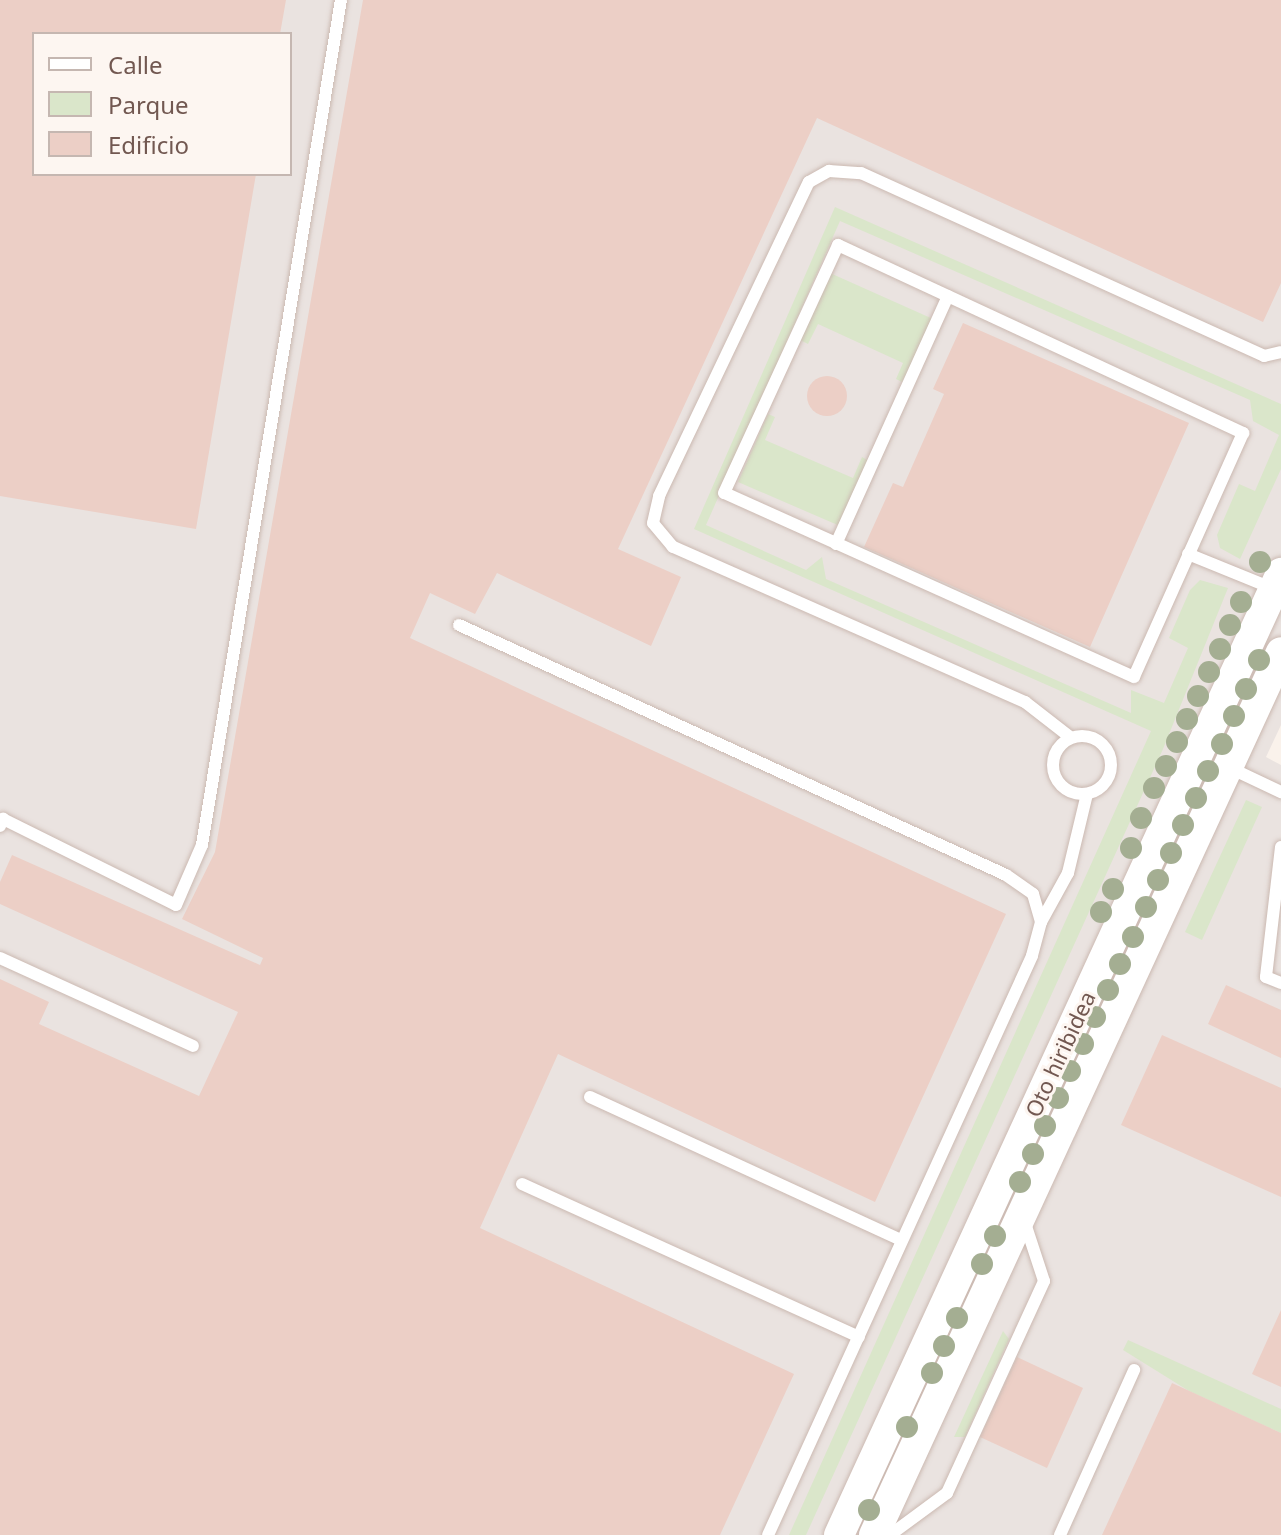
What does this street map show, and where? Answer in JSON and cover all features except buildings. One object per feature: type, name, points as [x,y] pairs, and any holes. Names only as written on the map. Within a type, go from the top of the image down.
[{"type":"street","name":"Oto hiribidea","points":[[839,1535],[1278,581]]},
{"type":"street","name":"Oto hiribidea","points":[[874,1535],[1281,652]]},
{"type":"lane","points":[[0,826],[3,819],[176,905],[202,845],[341,0]]},
{"type":"lane","points":[[1070,737],[1057,749],[1058,781],[1087,794],[1102,787],[1111,756],[1102,742],[1070,737],[1025,702],[673,547],[653,523],[659,496],[809,182],[829,171],[861,173],[1264,356],[1281,352]]},
{"type":"lane","points":[[838,245],[948,296],[1243,433],[1134,677],[724,493],[838,245]]},
{"type":"lane","points":[[836,544],[948,296]]},
{"type":"lane","points":[[1188,554],[1278,581]]},
{"type":"lane","points":[[459,625],[1006,875],[1033,894],[1041,922]]},
{"type":"lane","points":[[1228,767],[1281,792]]},
{"type":"lane","points":[[768,1535],[859,1337],[1041,922],[1068,873],[1087,794]]},
{"type":"lane","points":[[1281,847],[1266,977],[1281,983]]},
{"type":"lane","points":[[0,958],[193,1046]]},
{"type":"lane","points":[[590,1097],[901,1240]]},
{"type":"lane","points":[[522,1184],[859,1337]]},
{"type":"lane","points":[[890,1535],[947,1493],[1044,1281],[1022,1214]]},
{"type":"lane","points":[[1060,1535],[1134,1370]]},
{"type":"shaded area","points":[[0,0],[1281,0],[1281,725],[1266,757],[1281,765],[1281,1535],[0,1535]]},
{"type":"green space","points":[[835,207],[1281,404],[1281,469],[1240,559],[1220,548],[1217,535],[1239,484],[1255,491],[1279,435],[1253,421],[1250,400],[840,221],[706,525],[806,570],[822,557],[826,579],[1131,713],[1131,690],[1164,703],[1188,648],[1169,638],[1190,590],[1200,580],[1228,588],[1163,749],[806,1535],[789,1535],[1151,731],[694,529]]},
{"type":"green space","points":[[830,273],[933,319],[904,383],[896,379],[903,363],[818,324],[808,344],[800,340]]},
{"type":"green space","points":[[768,414],[775,417],[765,440],[853,478],[862,457],[869,461],[840,526],[738,482]]},
{"type":"green space","points":[[1246,800],[1262,807],[1202,940],[1185,932]]},
{"type":"green space","points":[[1003,1331],[1009,1339],[965,1437],[954,1437]]},
{"type":"green space","points":[[1128,1340],[1281,1409],[1281,1433],[1189,1391],[1123,1350]]}]
